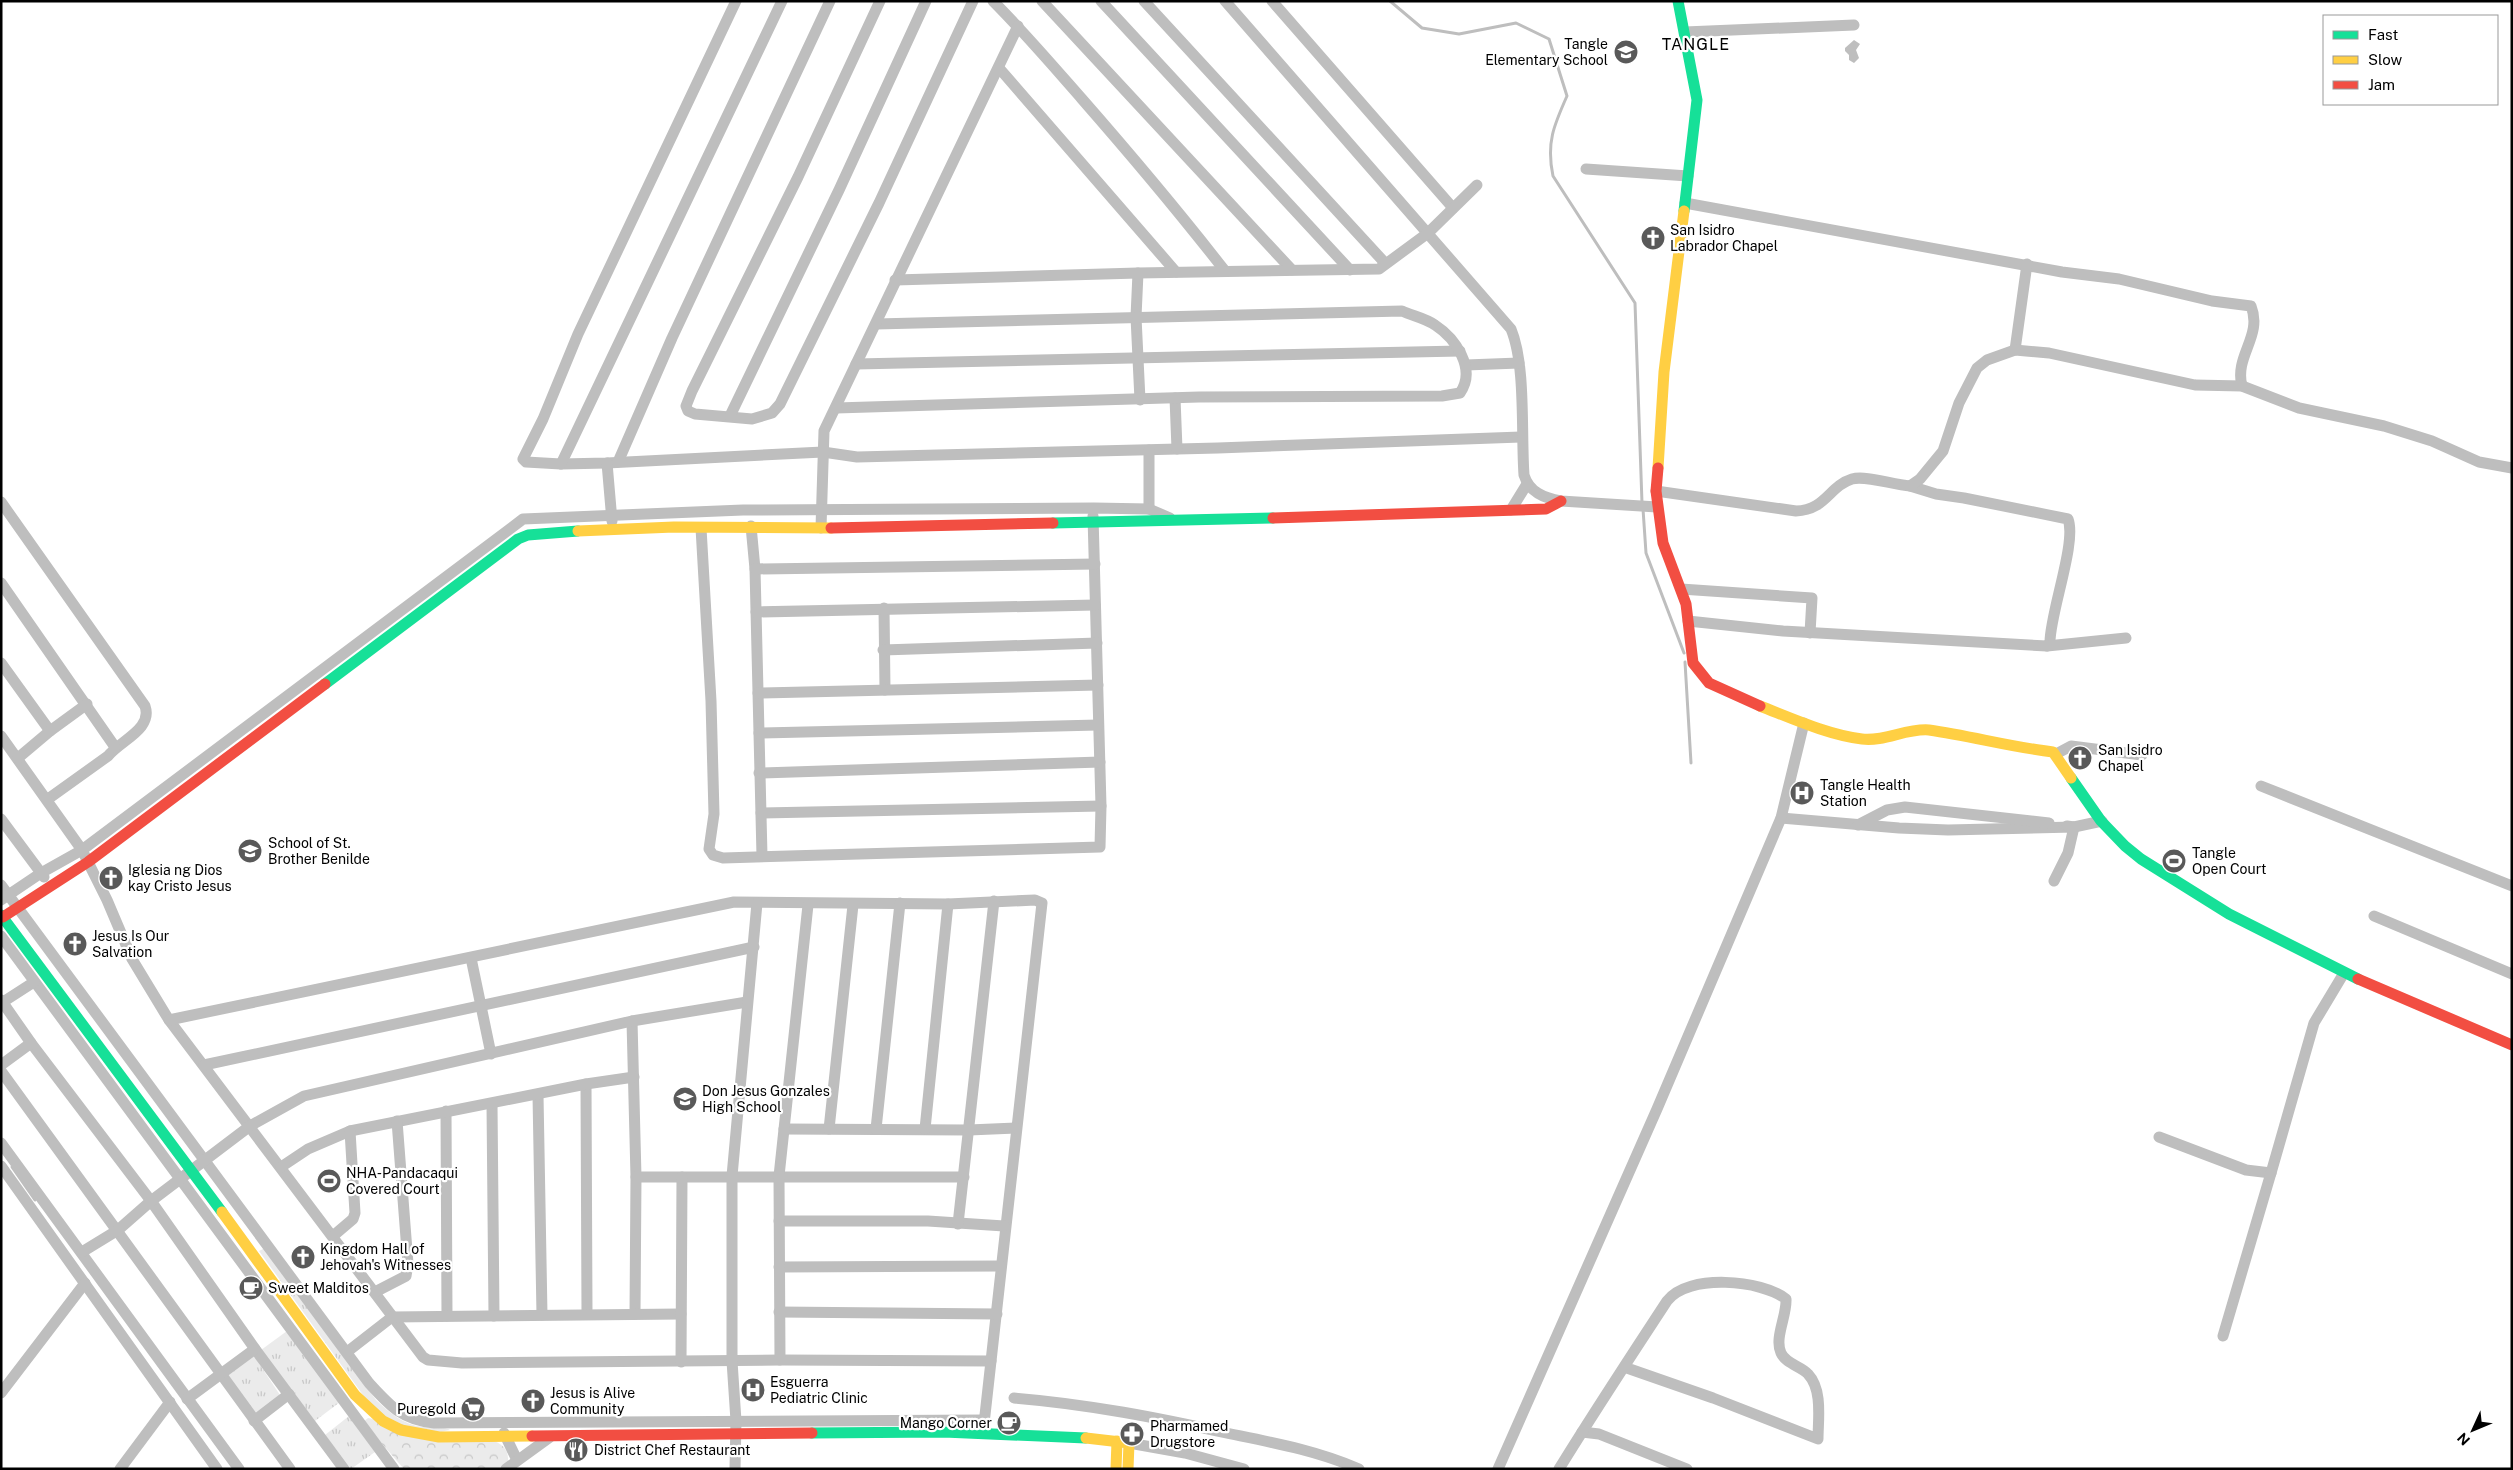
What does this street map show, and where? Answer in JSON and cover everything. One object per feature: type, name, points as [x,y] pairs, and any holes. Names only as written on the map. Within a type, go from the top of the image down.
[{"type":"street","points":[[736,1],[578,334],[543,420],[522,459],[531,463],[561,464],[824,452],[857,457],[1149,450],[1522,437]]},
{"type":"street","points":[[561,464],[782,1]]},
{"type":"street","points":[[612,530],[612,462],[830,1]]},
{"type":"street","points":[[880,1],[686,406],[688,411],[695,414],[752,419],[772,413],[780,404],[879,203],[973,1]]},
{"type":"street","points":[[730,416],[839,190],[926,1]]},
{"type":"street","points":[[992,1],[1018,26],[1176,207],[1225,271]]},
{"type":"street","points":[[1042,1],[1292,270]]},
{"type":"street","points":[[1101,1],[1350,270]]},
{"type":"street","points":[[1144,1],[1385,263]]},
{"type":"street","points":[[1225,1],[1511,329],[1517,343],[1519,362],[1524,475],[1527,484],[1548,499],[1647,507]]},
{"type":"street","points":[[1272,1],[1453,208]]},
{"type":"street","points":[[1647,507],[1656,491],[1664,372],[1697,100],[1678,1]]},
{"type":"street","points":[[821,528],[824,431],[1018,26]]},
{"type":"street","points":[[1685,32],[1854,26]]},
{"type":"street","points":[[999,68],[1176,272]]},
{"type":"street","points":[[1586,169],[1688,176]]},
{"type":"street","points":[[895,280],[1176,272],[1379,269],[1428,233],[1478,185]]},
{"type":"street","points":[[1685,203],[2027,264],[2062,272],[2119,280],[2212,300],[2251,306],[2255,317],[2254,332],[2239,371],[2242,386]]},
{"type":"street","points":[[2015,350],[2027,264]]},
{"type":"street","points":[[1138,273],[1136,317],[1140,400]]},
{"type":"street","points":[[836,408],[1175,398],[1451,396],[1460,393],[1464,387],[1466,365],[1460,351],[1435,325],[1402,311],[876,324]]},
{"type":"street","points":[[1910,486],[1920,479],[1943,451],[1959,403],[1977,368],[1987,360],[2015,350],[2049,353],[2194,384],[2242,386],[2298,408],[2384,426],[2432,441],[2479,462],[2512,468]]},
{"type":"street","points":[[856,364],[1460,351]]},
{"type":"street","points":[[1466,365],[1519,362]]},
{"type":"street","points":[[1175,398],[1177,449]]},
{"type":"street","points":[[1149,450],[1150,509]]},
{"type":"street","points":[[1656,491],[1796,511],[1809,511],[1818,506],[1850,479],[1860,477],[1910,486],[1936,494],[2068,519],[2071,526],[2069,544],[2050,642],[2047,646]]},
{"type":"street","points":[[1511,510],[1527,484]]},
{"type":"street","points":[[985,1420],[944,1426],[735,1434],[550,1437],[439,1437],[404,1433],[387,1425],[355,1395],[192,1170],[2,916],[88,862],[518,539],[534,534],[751,526],[821,528],[1413,515],[1546,509],[1561,501]]},
{"type":"street","points":[[1,502],[144,706],[147,713],[145,722],[115,747],[108,756],[48,799]]},
{"type":"street","points":[[1647,507],[1681,589],[1688,621],[1693,663],[1702,677],[1710,683],[1743,699],[1804,723],[1862,739],[1884,738],[1927,730],[2056,754],[2071,746],[2142,755]]},
{"type":"street","points":[[701,528],[712,710],[714,814],[709,849],[713,855],[724,858],[1100,847],[1101,806],[1094,508]]},
{"type":"street","points":[[5,898],[41,873],[82,850],[402,611],[523,518],[821,509],[1094,508],[1150,509],[1177,521]]},
{"type":"street","points":[[751,526],[756,569],[762,856]]},
{"type":"street","points":[[756,569],[1094,564]]},
{"type":"street","points":[[1,583],[87,704],[115,747]]},
{"type":"street","points":[[1681,589],[1812,598],[1810,633]]},
{"type":"street","points":[[756,612],[1095,604]]},
{"type":"street","points":[[884,608],[883,650],[885,690]]},
{"type":"street","points":[[402,611],[410,622]]},
{"type":"street","points":[[1688,621],[1810,633],[2047,646],[2126,638]]},
{"type":"street","points":[[883,650],[1097,643]]},
{"type":"street","points":[[1,663],[50,731]]},
{"type":"street","points":[[758,693],[1098,685]]},
{"type":"street","points":[[18,758],[50,731],[87,704]]},
{"type":"street","points":[[1498,1469],[1657,1109],[1781,818],[1804,723]]},
{"type":"street","points":[[759,733],[1098,725]]},
{"type":"street","points":[[1,736],[48,799],[82,850],[107,900],[132,959],[169,1020],[334,1236],[423,1357],[428,1360],[462,1363],[780,1360],[991,1361]]},
{"type":"street","points":[[2056,754],[2083,797],[2102,821],[2139,858],[2210,903],[2256,929],[2344,973],[2512,1045]]},
{"type":"street","points":[[759,773],[1100,762]]},
{"type":"street","points":[[2261,786],[2512,886]]},
{"type":"street","points":[[761,813],[1101,806]]},
{"type":"street","points":[[1858,825],[1887,810],[1905,807],[2031,820],[2074,828]]},
{"type":"street","points":[[1781,818],[1948,830],[2074,828],[2102,821]]},
{"type":"street","points":[[1,819],[51,884]]},
{"type":"street","points":[[2054,881],[2068,853],[2074,828]]},
{"type":"street","points":[[1,885],[5,898],[18,907],[147,1083],[206,1159],[369,1383],[399,1414],[420,1422],[434,1423],[736,1421],[944,1426],[983,1433],[1065,1436],[1117,1441],[1185,1453],[1244,1469]]},
{"type":"street","points":[[169,1020],[734,902],[854,905],[900,903],[948,904],[1035,900],[1042,903],[1004,1226],[997,1314],[983,1433]]},
{"type":"street","points":[[958,1224],[994,901]]},
{"type":"street","points":[[876,1129],[900,903]]},
{"type":"street","points":[[735,1469],[736,1421],[732,1361],[732,1176],[757,904]]},
{"type":"street","points":[[924,1130],[948,904]]},
{"type":"street","points":[[780,1360],[779,1176],[808,905]]},
{"type":"street","points":[[829,1129],[854,905]]},
{"type":"street","points":[[2374,916],[2512,974]]},
{"type":"street","points":[[1,936],[394,1469]]},
{"type":"street","points":[[204,1064],[754,947]]},
{"type":"street","points":[[471,958],[491,1054]]},
{"type":"street","points":[[2223,1336],[2314,1023],[2344,973]]},
{"type":"street","points":[[34,982],[2,1001],[31,1043],[151,1201],[255,1350],[344,1469]]},
{"type":"street","points":[[82,1252],[118,1230],[151,1201],[250,1126],[304,1096],[632,1021],[747,1002]]},
{"type":"street","points":[[632,1021],[636,1177],[635,1314]]},
{"type":"street","points":[[1,1065],[31,1043]]},
{"type":"street","points":[[1,1071],[290,1469]]},
{"type":"street","points":[[281,1167],[308,1149],[350,1131],[586,1084],[634,1078]]},
{"type":"street","points":[[586,1084],[587,1314]]},
{"type":"street","points":[[538,1094],[542,1314]]},
{"type":"street","points":[[492,1104],[494,1316]]},
{"type":"street","points":[[446,1112],[447,1316]]},
{"type":"street","points":[[375,1292],[406,1276],[408,1264],[398,1121]]},
{"type":"street","points":[[784,1129],[969,1130],[1016,1128]]},
{"type":"street","points":[[334,1236],[354,1219],[355,1213],[350,1131]]},
{"type":"street","points":[[2159,1137],[2246,1170],[2271,1173]]},
{"type":"street","points":[[1,1143],[239,1469]]},
{"type":"street","points":[[1,1166],[217,1469]]},
{"type":"street","points":[[636,1177],[964,1177]]},
{"type":"street","points":[[681,1362],[682,1177]]},
{"type":"street","points":[[779,1222],[928,1221],[1004,1226]]},
{"type":"street","points":[[779,1267],[1001,1266]]},
{"type":"street","points":[[1,1394],[85,1282]]},
{"type":"street","points":[[1559,1469],[1624,1367],[1668,1301],[1679,1290],[1702,1282],[1735,1283],[1779,1293],[1786,1299],[1787,1311],[1779,1338],[1780,1352],[1786,1359],[1808,1374],[1815,1386],[1818,1398],[1818,1439],[1713,1398],[1624,1367]]},
{"type":"street","points":[[779,1312],[997,1314]]},
{"type":"street","points":[[347,1352],[392,1317],[681,1314]]},
{"type":"street","points":[[187,1399],[255,1350]]},
{"type":"street","points":[[254,1421],[289,1394]]},
{"type":"street","points":[[1014,1398],[1065,1402],[1176,1422],[1323,1454],[1359,1469]]},
{"type":"street","points":[[120,1469],[170,1402]]},
{"type":"street","points":[[504,1422],[504,1436],[512,1447],[517,1460]]},
{"type":"street","points":[[586,1422],[586,1436]]},
{"type":"street","points":[[1582,1432],[1599,1434],[1687,1469]]},
{"type":"street","points":[[506,1469],[550,1437]]},
{"type":"street","points":[[1116,1469],[1117,1441]]},
{"type":"street","points":[[1128,1469],[1129,1443]]},
{"type":"green space","points":[[265,1248],[376,1400],[392,1414],[410,1424],[450,1430],[423,1435],[376,1413],[259,1251]]},
{"type":"green space","points":[[287,1331],[340,1402],[315,1421],[261,1350]]},
{"type":"green space","points":[[254,1356],[280,1395],[257,1413],[254,1413],[227,1377],[229,1371]]},
{"type":"green space","points":[[349,1416],[375,1452],[351,1469],[325,1435]]},
{"type":"green space","points":[[368,1418],[494,1441],[501,1444],[505,1449],[508,1455],[508,1463],[502,1469],[404,1469],[363,1422]]},
{"type":"shaded area","points":[[1854,40],[1860,44],[1856,50],[1859,58],[1854,63],[1849,60],[1849,55],[1845,48]]},
{"type":"waterway","points":[[1390,1],[1422,28],[1459,34],[1516,23],[1549,39],[1567,96],[1552,134],[1550,154],[1553,176],[1635,303],[1642,503]]},
{"type":"waterway","points":[[1643,509],[1646,553],[1684,653]]},
{"type":"waterway","points":[[1685,662],[1691,763]]},
{"type":"waterway","points":[[12,1167],[35,1200]]},
{"type":"traffic: fast","points":[[1678,1],[1697,100],[1684,211]]},
{"type":"traffic: fast","points":[[1053,523],[1273,518]]},
{"type":"traffic: fast","points":[[325,684],[518,539],[528,535],[578,531]]},
{"type":"traffic: fast","points":[[2071,778],[2101,821],[2125,846],[2141,859],[2229,914],[2358,979]]},
{"type":"traffic: fast","points":[[1,915],[222,1212]]},
{"type":"traffic: fast","points":[[812,1433],[944,1432],[1086,1438]]},
{"type":"traffic: slow","points":[[1658,468],[1664,372],[1684,211]]},
{"type":"traffic: slow","points":[[578,531],[674,527],[831,528]]},
{"type":"traffic: slow","points":[[1760,706],[1797,721],[1849,737],[1879,739],[1912,731],[1929,730],[2053,752],[2071,778]]},
{"type":"traffic: slow","points":[[222,1212],[355,1395],[383,1421],[401,1430],[439,1437],[532,1436]]},
{"type":"traffic: slow","points":[[1086,1438],[1129,1443],[1128,1469]]},
{"type":"traffic: slow","points":[[1116,1469],[1117,1441]]},
{"type":"traffic: jam","points":[[1658,468],[1656,491],[1663,543],[1686,604],[1693,663],[1709,683],[1760,706]]},
{"type":"traffic: jam","points":[[1273,518],[1546,509],[1561,501]]},
{"type":"traffic: jam","points":[[831,528],[1053,523]]},
{"type":"traffic: jam","points":[[3,917],[88,862],[325,684]]},
{"type":"traffic: jam","points":[[2358,979],[2512,1045]]},
{"type":"traffic: jam","points":[[532,1436],[812,1433]]},
{"type":"place","name":"Tangle Elementary School","points":[[1626,52]]},
{"type":"place","name":"San Isidro Labrador Chapel","points":[[1653,238]]},
{"type":"place","name":"San Isidro Chapel","points":[[2080,758]]},
{"type":"place","name":"Tangle Health Station","points":[[1802,793]]},
{"type":"place","name":"School of St. Brother Benilde","points":[[250,851]]},
{"type":"place","name":"Tangle Open Court","points":[[2174,861]]},
{"type":"place","name":"Iglesia ng Dios kay Cristo Jesus","points":[[111,878]]},
{"type":"place","name":"Jesus Is Our Salvation","points":[[75,944]]},
{"type":"place","name":"Don Jesus Gonzales High School","points":[[685,1099]]},
{"type":"place","name":"NHA-Pandacaqui Covered Court","points":[[329,1181]]},
{"type":"place","name":"Kingdom Hall of Jehovah's Witnesses","points":[[303,1257]]},
{"type":"place","name":"Sweet Malditos","points":[[251,1288]]},
{"type":"place","name":"Esguerra Pediatric Clinic","points":[[753,1390]]},
{"type":"place","name":"Jesus is Alive Community","points":[[533,1401]]},
{"type":"place","name":"Puregold","points":[[473,1409]]},
{"type":"place","name":"Mango Corner","points":[[1009,1423]]},
{"type":"place","name":"Pharmamed Drugstore","points":[[1132,1434]]},
{"type":"place","name":"District Chef Restaurant","points":[[576,1450]]},
{"type":"district","name":"TANGLE","points":[[1696,44]]}]
